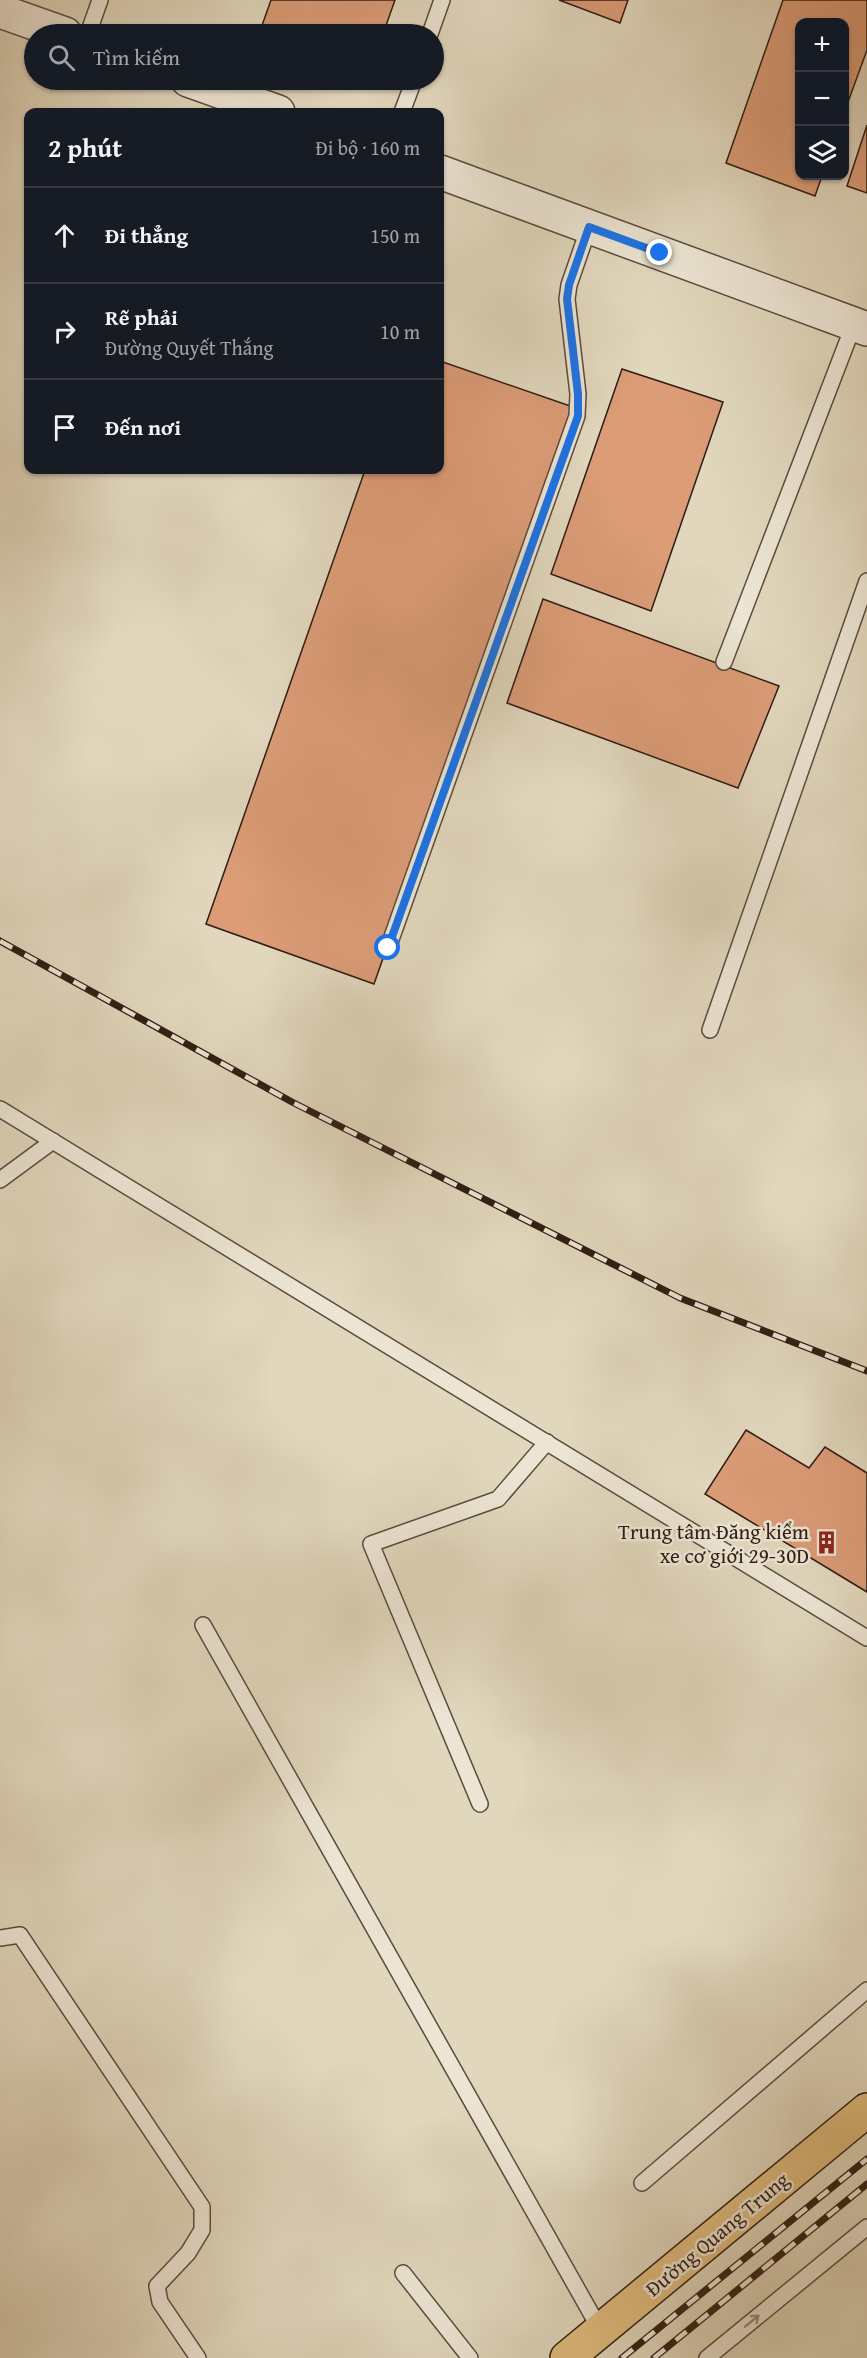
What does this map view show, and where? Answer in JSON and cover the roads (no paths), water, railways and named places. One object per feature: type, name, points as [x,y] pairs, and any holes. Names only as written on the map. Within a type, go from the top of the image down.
[{"type":"highway","name":"Đường Quang Trung","points":[[567,2358],[867,2110]]},
{"type":"street","points":[[0,11],[36,24]]},
{"type":"street","points":[[216,90],[267,108]]},
{"type":"street","points":[[444,173],[860,327]]},
{"type":"lane","points":[[92,24],[100,0]]},
{"type":"lane","points":[[434,24],[442,0]]},
{"type":"lane","points":[[404,108],[410,90]]},
{"type":"lane","points":[[388,948],[578,416],[578,394],[567,299],[569,285],[589,227]]},
{"type":"lane","points":[[724,662],[860,327]]},
{"type":"lane","points":[[710,1030],[867,580]]},
{"type":"lane","points":[[0,1109],[867,1638]]},
{"type":"lane","points":[[0,1180],[53,1141]]},
{"type":"lane","points":[[480,1804],[371,1544],[498,1499],[547,1442]]},
{"type":"lane","points":[[202,1625],[601,2331]]},
{"type":"lane","points":[[0,1938],[20,1935],[202,2207],[202,2230],[188,2253],[157,2286],[160,2302],[198,2358]]},
{"type":"lane","points":[[642,2183],[867,1990]]},
{"type":"lane","points":[[706,2358],[867,2227]]},
{"type":"lane","points":[[403,2273],[470,2358]]},
{"type":"railway","points":[[0,941],[292,1102],[680,1298],[867,1371]]},
{"type":"railway","points":[[622,2358],[867,2159]]},
{"type":"railway","points":[[654,2358],[867,2184]]},
{"type":"place","name":"Trung tâm Đăng kiểm xe cơ giới 29-30D","points":[[827,1543]]}]
